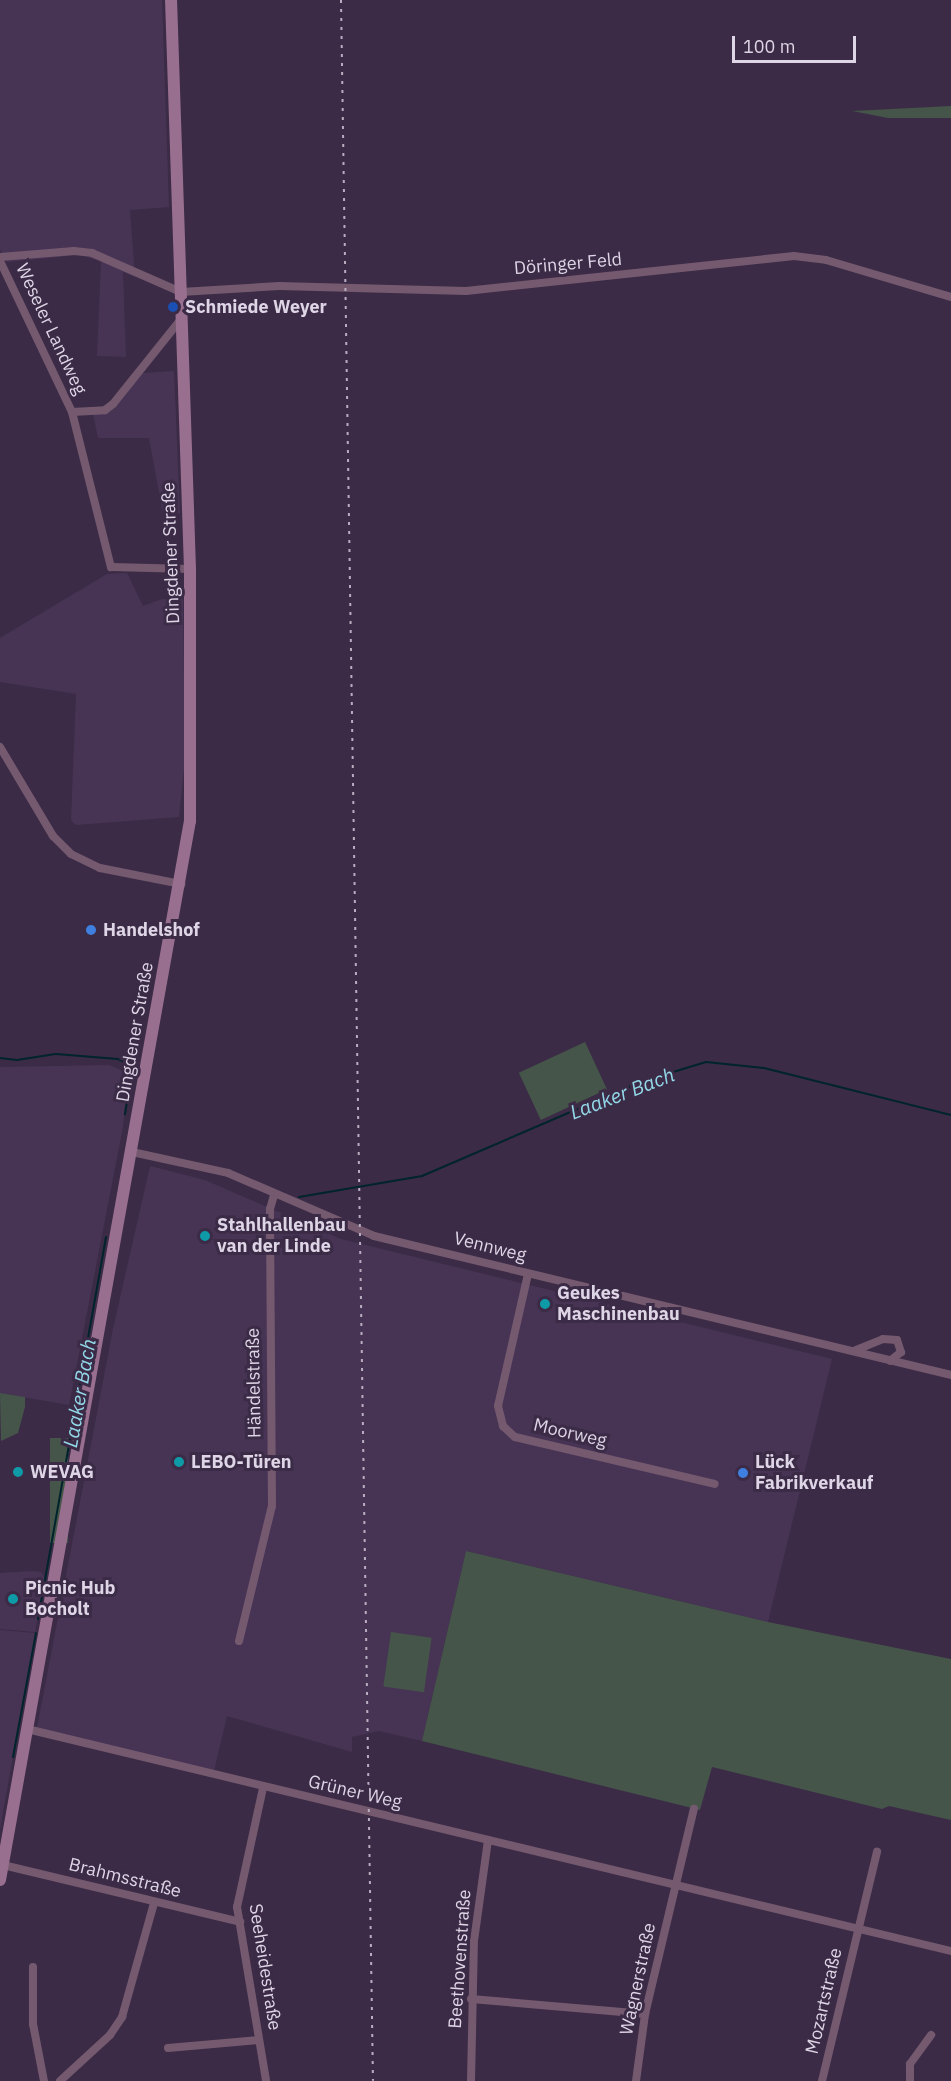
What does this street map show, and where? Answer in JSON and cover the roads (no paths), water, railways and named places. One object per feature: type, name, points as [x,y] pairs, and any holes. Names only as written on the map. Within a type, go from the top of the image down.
[{"type":"main road","name":"Dingdener Straße","points":[[0,1880],[180,884],[191,804],[190,569],[171,0]]},
{"type":"street","name":"Weseler Landweg","points":[[181,292],[92,254],[74,251],[0,259],[72,412],[111,567],[190,569]]},
{"type":"street","name":"Döringer Feld","points":[[181,292],[279,286],[466,291],[794,256],[826,260],[951,297]]},
{"type":"street","name":"Weseler Landweg","points":[[72,412],[105,410],[113,404],[182,318]]},
{"type":"street","points":[[0,747],[53,836],[71,854],[100,868],[180,884]]},
{"type":"street","name":"Vennweg","points":[[132,1152],[208,1167],[360,1232],[951,1375]]},
{"type":"street","name":"Händelstraße","points":[[239,1641],[272,1506],[270,1209],[274,1195]]},
{"type":"street","name":"Moorweg","points":[[528,1274],[498,1406],[503,1426],[515,1437],[715,1484]]},
{"type":"street","name":"Vennweg","points":[[849,1350],[866,1349],[890,1338],[902,1347],[901,1352],[890,1360]]},
{"type":"street","name":"Grüner Weg","points":[[27,1729],[262,1788],[951,1951]]},
{"type":"street","name":"Seeheidestraße","points":[[262,1788],[237,1891],[266,2081]]},
{"type":"street","points":[[675,1886],[694,1809]]},
{"type":"street","name":"Beethovenstraße","points":[[471,2081],[474,1941],[488,1840]]},
{"type":"street","points":[[859,1928],[877,1852]]},
{"type":"street","name":"Brahmsstraße","points":[[3,1865],[240,1922]]},
{"type":"street","name":"Wagnerstraße","points":[[636,2081],[645,2014],[675,1886]]},
{"type":"street","points":[[60,2081],[110,2036],[122,2017],[154,1903]]},
{"type":"street","name":"Mozartstraße","points":[[822,2081],[859,1928]]},
{"type":"street","points":[[33,1967],[33,2024],[44,2081]]},
{"type":"street","points":[[471,1999],[645,2014]]},
{"type":"street","points":[[910,2081],[910,2064],[931,2035]]},
{"type":"street","points":[[168,2048],[259,2040]]},
{"type":"waterway","points":[[0,1058],[17,1060],[56,1054],[118,1059],[133,1066],[125,1114]]},
{"type":"waterway","name":"Laaker Bach","points":[[299,1197],[422,1176],[640,1082],[706,1062],[764,1068],[951,1115]]},
{"type":"waterway","name":"Laaker Bach","points":[[38,1619],[106,1237]]},
{"type":"waterway","name":"Laaker Bach","points":[[13,1757],[36,1633]]},
{"type":"railway","points":[[341,0],[373,2081]]},
{"type":"place","name":"Schmiede Weyer","points":[[173,307]]},
{"type":"place","name":"Handelshof","points":[[91,930]]},
{"type":"place","name":"Stahlhallenbau van der Linde","points":[[205,1236]]},
{"type":"place","name":"Geukes Maschinenbau","points":[[545,1304]]},
{"type":"place","name":"LEBO-Türen","points":[[179,1462]]},
{"type":"place","name":"WEVAG","points":[[18,1472]]},
{"type":"place","name":"Lück Fabrikverkauf","points":[[743,1473]]},
{"type":"place","name":"Picnic Hub Bocholt","points":[[13,1599]]}]
